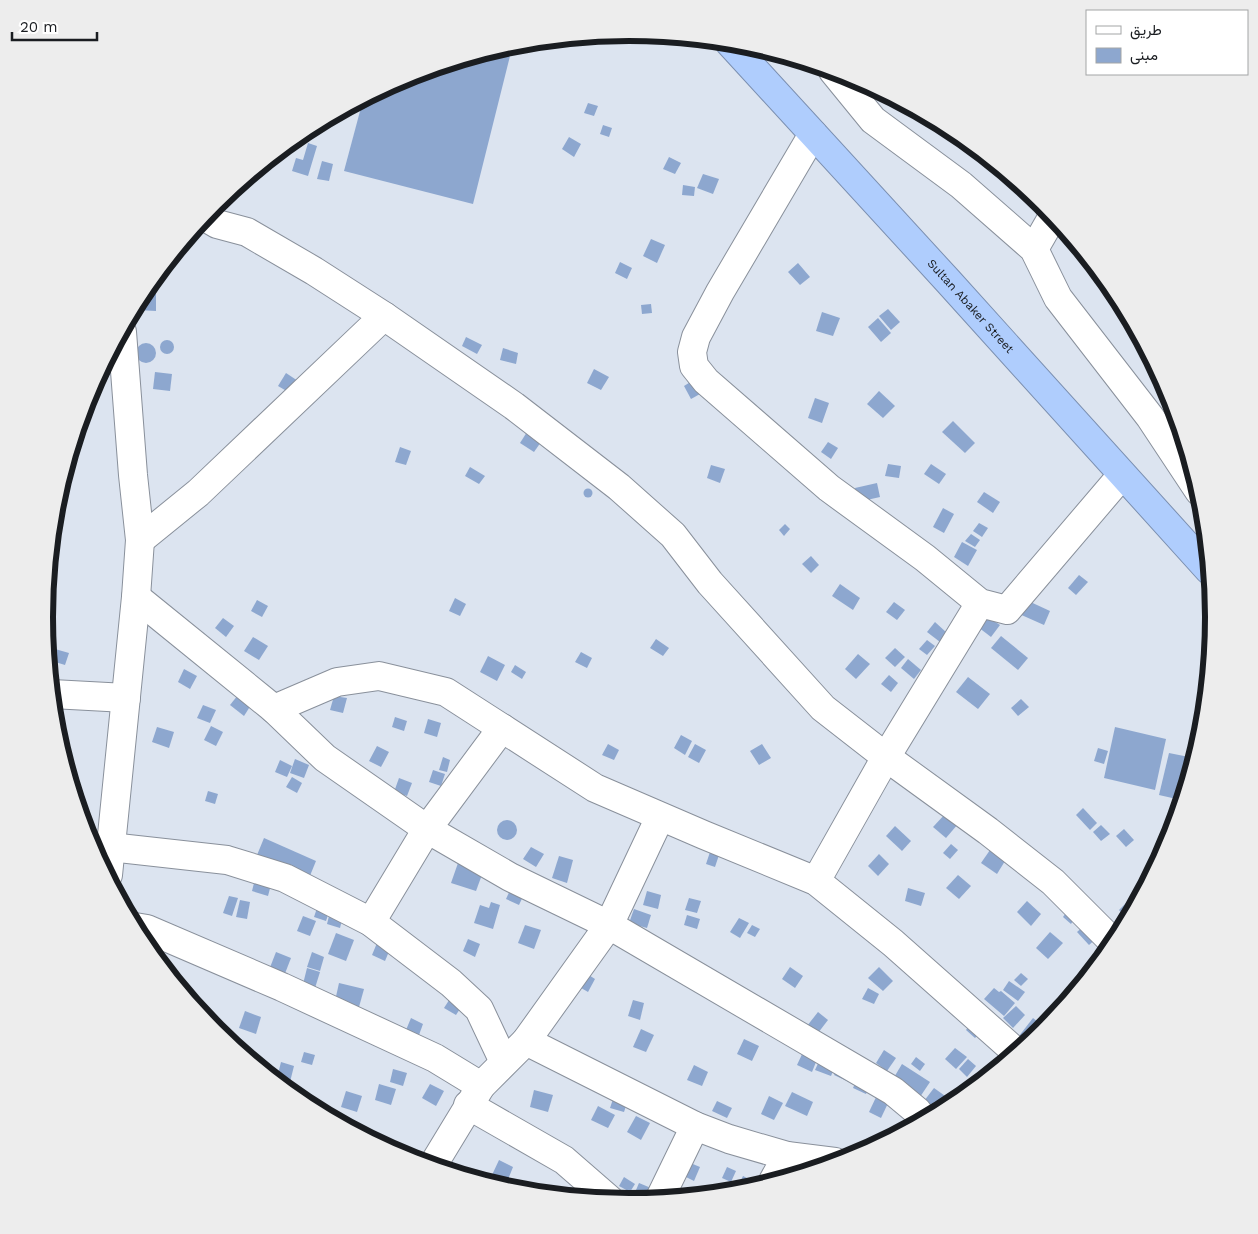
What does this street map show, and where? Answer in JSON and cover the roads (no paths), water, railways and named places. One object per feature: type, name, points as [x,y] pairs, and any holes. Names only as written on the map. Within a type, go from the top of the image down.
[{"type":"highway","name":"Sultan Abaker Street","points":[[738,51],[1202,563]]},
{"type":"street","points":[[843,83],[874,120],[961,185],[1034,249],[1058,298],[1150,417],[1186,471]]},
{"type":"street","points":[[813,134],[720,292],[696,337],[692,352],[694,366],[706,381],[829,488],[925,558],[980,603],[1007,610],[1122,475]]},
{"type":"street","points":[[212,221],[248,232],[314,271],[384,316],[514,406],[619,487],[673,535],[710,583],[823,708],[1053,882],[1108,937]]},
{"type":"street","points":[[1034,249],[1049,223]]},
{"type":"street","points":[[140,540],[198,493],[384,316]]},
{"type":"street","points":[[109,863],[140,540],[123,343]]},
{"type":"street","points":[[136,597],[274,709],[325,758],[427,829],[510,877],[608,925],[893,1091],[920,1114]]},
{"type":"street","points":[[816,881],[886,757],[980,603]]},
{"type":"street","points":[[274,709],[337,682],[379,676],[446,692],[595,788],[660,817],[816,881],[893,943],[1011,1048]]},
{"type":"street","points":[[58,694],[126,698]]},
{"type":"street","points":[[371,922],[427,829],[502,728]]},
{"type":"street","points":[[437,1159],[475,1096],[504,1062],[526,1041],[608,925],[660,817]]},
{"type":"street","points":[[110,847],[227,860],[284,878],[371,922],[451,983],[479,1009],[504,1062]]},
{"type":"street","points":[[150,937],[282,987],[435,1058],[475,1096],[564,1160],[601,1192]]},
{"type":"street","points":[[526,1041],[695,1126],[730,1139],[787,1156],[819,1160]]},
{"type":"street","points":[[663,1192],[695,1126]]},
{"type":"street","points":[[777,1173],[787,1156]]}]
